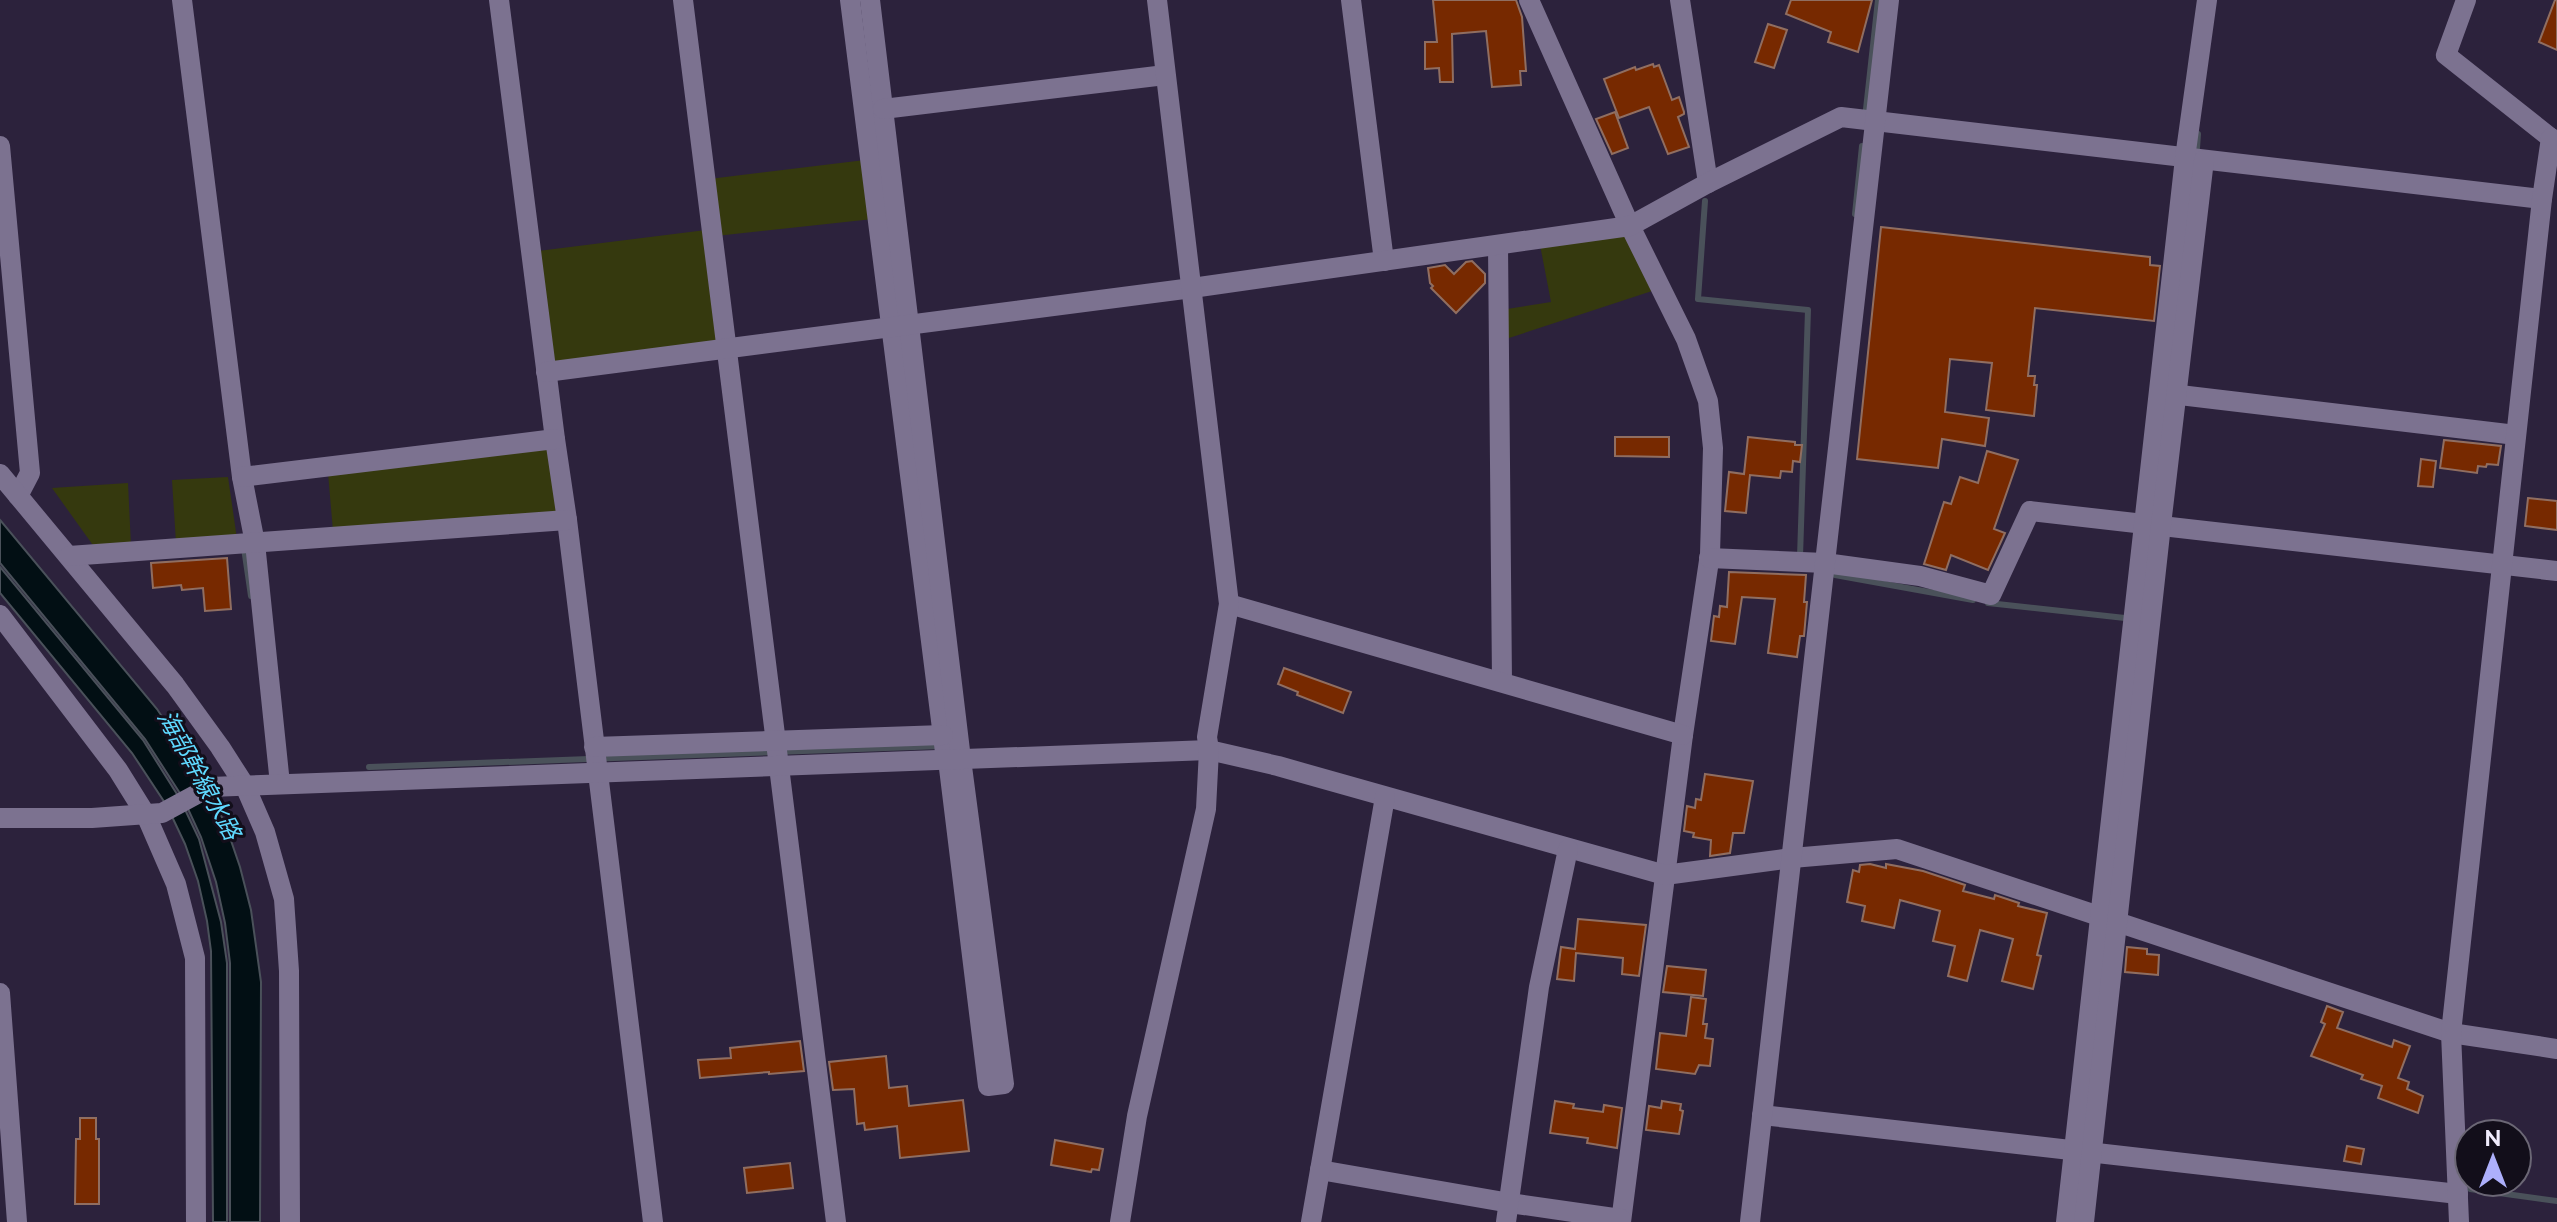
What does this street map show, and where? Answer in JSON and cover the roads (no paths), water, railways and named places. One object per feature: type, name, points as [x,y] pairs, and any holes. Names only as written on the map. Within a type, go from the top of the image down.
[{"type":"street","points":[[182,0],[242,477],[255,543],[280,784]]},
{"type":"street","points":[[499,0],[567,520],[653,1222]]},
{"type":"street","points":[[683,0],[836,1222]]},
{"type":"street","points":[[850,0],[900,325],[948,751],[1004,1084],[988,1086],[948,751],[900,325],[883,109],[870,0]]},
{"type":"street","points":[[1120,1222],[1137,1116],[1206,809],[1207,737],[1229,604],[1157,0]]},
{"type":"street","points":[[1351,0],[1384,261]]},
{"type":"street","points":[[1320,1170],[1508,1212],[1621,1221],[1683,735],[1709,558],[1713,448],[1708,401],[1686,339],[1630,226],[1529,0]]},
{"type":"street","points":[[1680,0],[1708,183]]},
{"type":"street","points":[[1750,1222],[1889,0]]},
{"type":"street","points":[[2066,1222],[2082,1151],[2195,159],[2207,0]]},
{"type":"street","points":[[2455,1118],[2451,1033],[2542,199],[2554,140],[2446,55],[2466,0]]},
{"type":"street","points":[[883,109],[1165,75]]},
{"type":"street","points":[[546,372],[1192,288],[1630,226],[1708,183],[1841,117],[2542,199]]},
{"type":"street","points":[[0,146],[3,216],[30,473],[18,496]]},
{"type":"street","points":[[1498,245],[1502,682]]},
{"type":"street","points":[[2168,393],[2516,435]]},
{"type":"street","points":[[242,477],[555,439]]},
{"type":"street","points":[[0,474],[175,685],[245,786],[265,832],[284,899],[289,971],[290,1222]]},
{"type":"street","points":[[1709,558],[1825,563],[1920,576],[1991,595],[2030,511],[2557,571]]},
{"type":"street","points":[[69,556],[567,520]]},
{"type":"street","points":[[1229,604],[1683,735]]},
{"type":"street","points":[[0,615],[154,814],[195,958],[196,1222]]},
{"type":"street","points":[[0,818],[154,814],[210,787],[595,759],[778,753],[1209,750],[1278,766],[1665,875],[1792,858],[1897,849],[2451,1033],[2557,1049]]},
{"type":"street","points":[[1311,1222],[1385,797]]},
{"type":"street","points":[[1508,1212],[1539,987],[1568,849]]},
{"type":"street","points":[[0,993],[17,1222]]},
{"type":"street","points":[[1762,1115],[2453,1193]]},
{"type":"street","points":[[2082,1151],[2084,1222]]},
{"type":"street","points":[[2458,1198],[2459,1222]]},
{"type":"water","name":"海部幹線水路","points":[[0,520],[157,709],[206,784],[226,826],[251,910],[261,982],[260,1222],[230,1222],[230,963],[216,882],[201,837],[183,798],[145,739],[0,563]]},
{"type":"water","points":[[0,567],[143,740],[180,799],[199,839],[221,922],[227,963],[227,1222],[213,1222],[211,951],[198,881],[167,806],[132,753],[0,593]]},
{"type":"waterway","points":[[1866,109],[1878,0]]},
{"type":"waterway","points":[[2197,148],[2198,134]]},
{"type":"waterway","points":[[1855,214],[1862,146]]},
{"type":"waterway","points":[[1705,201],[1698,299],[1808,310],[1800,557]]},
{"type":"waterway","points":[[244,548],[251,596]]},
{"type":"waterway","points":[[1835,575],[1973,600]]},
{"type":"waterway","points":[[1988,603],[2125,618]]},
{"type":"waterway","points":[[369,767],[941,746]]},
{"type":"waterway","points":[[2533,1198],[2557,1201]]}]
